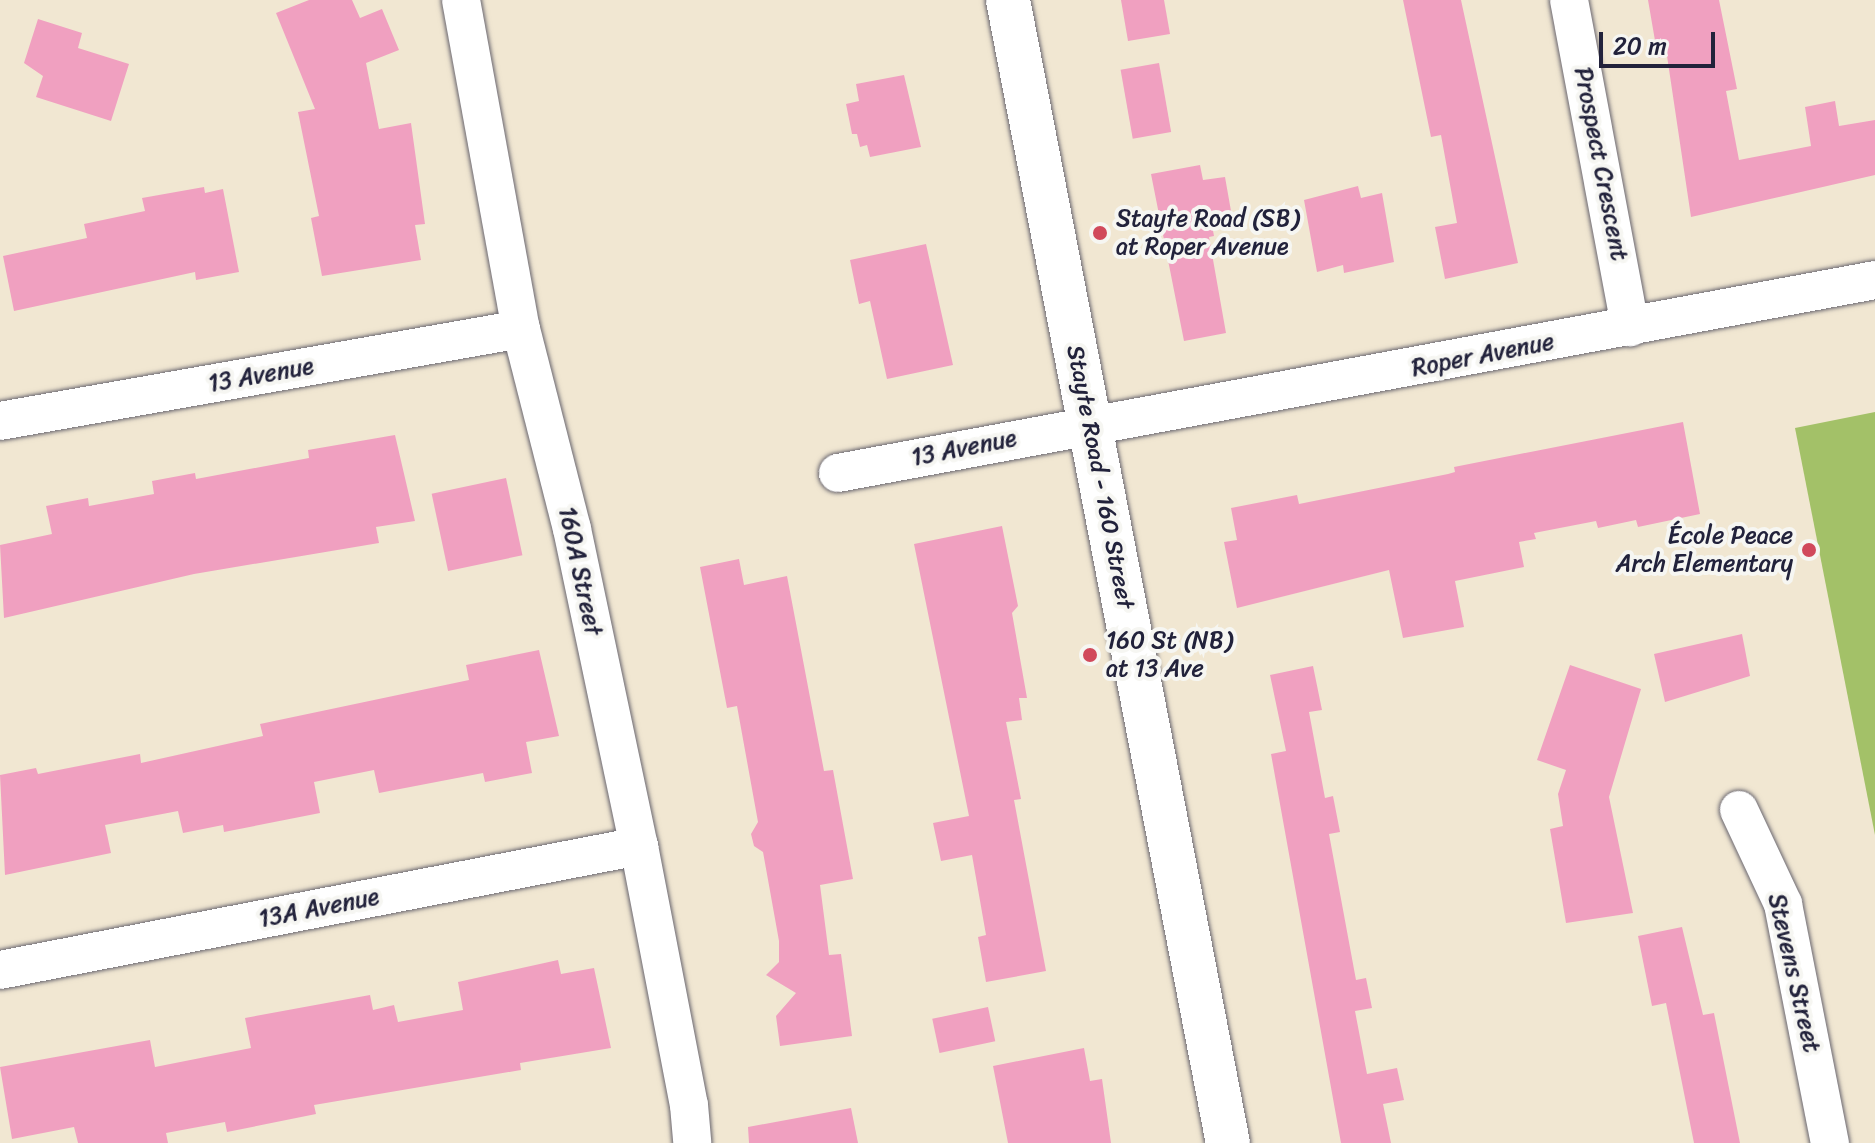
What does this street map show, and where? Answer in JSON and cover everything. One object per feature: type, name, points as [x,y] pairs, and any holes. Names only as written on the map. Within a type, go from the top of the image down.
[{"type":"main road","name":"Stayte Road - 160 Street","points":[[1008,0],[1228,1143]]},
{"type":"street","name":"160A Street","points":[[461,0],[521,329],[572,529],[639,846],[689,1105],[692,1143]]},
{"type":"street","name":"Prospect Crescent","points":[[1569,0],[1630,327]]},
{"type":"street","name":"Roper Avenue","points":[[1089,423],[1147,419],[1875,280]]},
{"type":"street","name":"13 Avenue","points":[[0,421],[521,329]]},
{"type":"street","name":"13 Avenue","points":[[838,473],[1089,423]]},
{"type":"street","name":"Stevens Street","points":[[1739,810],[1783,904],[1830,1143]]},
{"type":"street","name":"13A Avenue","points":[[0,970],[639,846]]},
{"type":"green space","points":[[1875,412],[1875,835],[1795,428]]},
{"type":"building","points":[[309,0],[352,0],[360,18],[382,9],[399,50],[366,63],[379,129],[411,123],[425,224],[415,225],[421,260],[322,276],[311,218],[319,216],[298,112],[315,109],[276,13]]},
{"type":"building","points":[[1121,0],[1164,0],[1170,34],[1128,41]]},
{"type":"building","points":[[1403,0],[1461,0],[1518,263],[1445,279],[1435,227],[1457,223],[1441,135],[1431,137]]},
{"type":"building","points":[[1648,0],[1719,0],[1737,89],[1726,91],[1739,160],[1811,146],[1805,107],[1835,101],[1839,126],[1875,120],[1875,175],[1691,217],[1667,56],[1658,58]]},
{"type":"building","points":[[38,19],[82,33],[78,48],[129,64],[111,121],[36,97],[43,76],[24,63]]},
{"type":"building","points":[[1159,63],[1171,132],[1133,139],[1121,70]]},
{"type":"building","points":[[904,75],[921,147],[870,157],[867,145],[860,147],[857,134],[852,134],[846,104],[859,101],[856,84]]},
{"type":"building","points":[[1200,165],[1203,180],[1225,177],[1231,211],[1210,215],[1214,236],[1209,237],[1226,333],[1184,341],[1151,174]]},
{"type":"building","points":[[1358,186],[1361,198],[1382,193],[1394,262],[1344,273],[1343,265],[1317,272],[1304,200]]},
{"type":"building","points":[[204,187],[205,193],[223,189],[239,272],[196,280],[195,272],[14,311],[3,256],[87,238],[84,224],[145,211],[142,198]]},
{"type":"building","points":[[926,244],[953,365],[887,379],[870,301],[859,304],[850,260]]},
{"type":"building","points":[[1683,422],[1700,514],[1638,527],[1636,520],[1598,528],[1596,521],[1534,533],[1536,539],[1519,542],[1524,567],[1455,581],[1464,627],[1403,638],[1389,570],[1237,608],[1224,542],[1237,540],[1231,508],[1297,495],[1299,504],[1448,474],[1455,472],[1454,467]]},
{"type":"building","points":[[395,435],[415,521],[376,527],[379,543],[194,574],[4,618],[0,545],[52,534],[46,506],[88,498],[89,506],[154,494],[152,481],[195,473],[196,479],[309,458],[308,450]]},
{"type":"building","points":[[506,478],[522,555],[448,571],[432,494]]},
{"type":"building","points":[[1002,526],[1018,606],[1012,613],[1027,698],[1019,698],[1022,720],[1006,722],[1021,799],[1014,800],[1046,971],[986,982],[978,937],[986,935],[972,855],[941,861],[933,823],[969,816],[914,544]]},
{"type":"building","points":[[739,559],[744,585],[787,576],[824,771],[833,770],[853,879],[820,885],[829,955],[841,954],[852,1036],[780,1046],[776,1016],[796,993],[766,975],[779,962],[779,941],[763,852],[754,846],[751,834],[758,822],[737,706],[727,708],[700,567]]},
{"type":"building","points":[[1742,634],[1750,676],[1665,702],[1654,654]]},
{"type":"building","points":[[539,650],[559,736],[526,742],[532,773],[485,782],[483,773],[379,793],[374,770],[314,782],[320,813],[224,832],[223,825],[183,833],[178,811],[105,825],[111,853],[5,875],[0,775],[36,768],[38,774],[140,754],[141,763],[263,736],[260,724],[469,680],[466,665]]},
{"type":"building","points":[[1570,665],[1641,689],[1609,797],[1633,913],[1566,923],[1550,829],[1563,826],[1558,794],[1566,770],[1537,760]]},
{"type":"building","points":[[1313,666],[1322,710],[1309,712],[1325,798],[1333,796],[1340,832],[1329,834],[1356,980],[1366,978],[1372,1008],[1355,1011],[1367,1074],[1397,1068],[1404,1100],[1383,1104],[1391,1143],[1341,1143],[1271,754],[1286,751],[1270,675]]},
{"type":"building","points":[[1682,927],[1703,1015],[1714,1013],[1740,1143],[1694,1143],[1666,1003],[1652,1006],[1638,936]]},
{"type":"building","points":[[558,960],[561,974],[594,968],[611,1048],[520,1063],[521,1070],[314,1105],[316,1114],[227,1132],[225,1122],[166,1133],[168,1143],[78,1143],[74,1127],[12,1139],[0,1067],[150,1040],[155,1067],[251,1048],[245,1018],[370,995],[373,1010],[394,1005],[398,1022],[463,1010],[458,982]]},
{"type":"building","points":[[988,1007],[995,1041],[940,1053],[932,1019]]},
{"type":"building","points":[[1084,1048],[1090,1081],[1102,1079],[1111,1143],[1008,1143],[993,1066]]},
{"type":"building","points":[[851,1108],[858,1143],[749,1143],[748,1127]]},
{"type":"place","name":"Stayte Road (SB) at Roper Avenue","points":[[1100,233]]},
{"type":"place","name":"École Peace Arch Elementary","points":[[1809,550]]},
{"type":"place","name":"160 St (NB) at 13 Ave","points":[[1090,655]]}]
